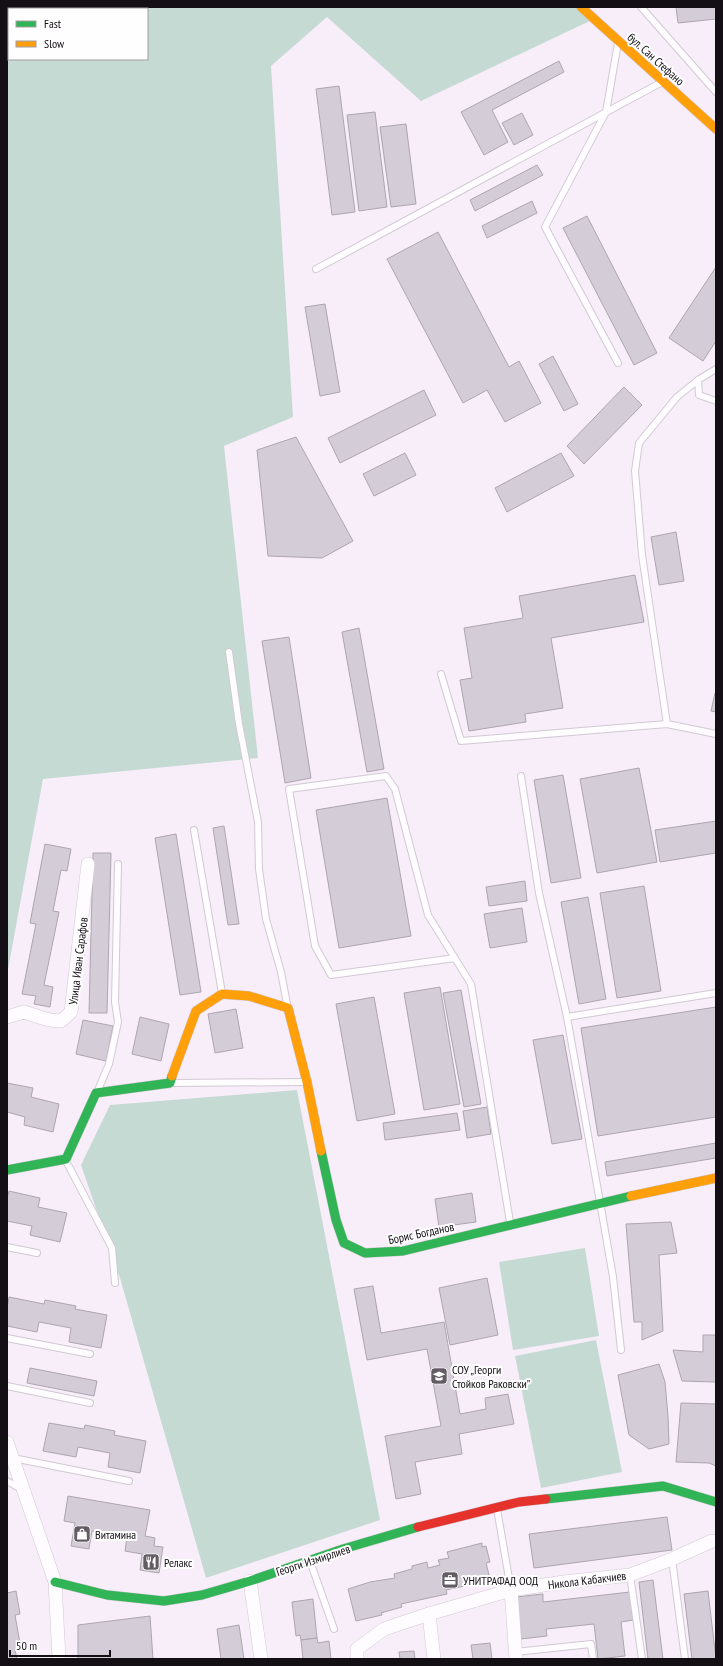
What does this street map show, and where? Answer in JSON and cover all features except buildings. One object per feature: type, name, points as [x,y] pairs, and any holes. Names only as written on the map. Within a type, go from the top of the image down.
[{"type":"street","name":"бул. Сан Стефано","points":[[581,7],[716,129]]},
{"type":"street","name":"Улица Иван Сарафов","points":[[7,1017],[24,1012],[49,1020],[61,1021],[72,1012],[88,864]]},
{"type":"street","points":[[7,1170],[66,1159],[96,1093],[170,1083],[196,1011],[222,994],[250,996],[288,1008]]},
{"type":"street","name":"Борис Богданов","points":[[288,1008],[307,1082],[336,1220],[344,1243],[365,1253],[386,1253],[600,1202],[716,1178]]},
{"type":"street","points":[[7,1442],[22,1490],[56,1582],[59,1659]]},
{"type":"street","name":"Георги Измирлиев","points":[[56,1582],[107,1595],[164,1601],[202,1595],[418,1528],[524,1501],[663,1486],[716,1502]]},
{"type":"street","name":"Никола Кабакчиев","points":[[358,1659],[357,1649],[384,1629],[429,1614],[511,1590],[564,1582],[630,1575],[672,1560],[715,1542]]},
{"type":"street","points":[[250,1581],[261,1659]]},
{"type":"street","points":[[511,1590],[516,1655]]},
{"type":"street","points":[[429,1614],[434,1659]]},
{"type":"lane","points":[[642,7],[716,92]]},
{"type":"lane","points":[[618,41],[606,112],[545,227],[618,363]]},
{"type":"lane","points":[[316,268],[662,81]]},
{"type":"lane","points":[[667,724],[642,555],[635,471],[639,443],[677,397],[698,380],[716,369]]},
{"type":"lane","points":[[698,380],[699,396],[716,401]]},
{"type":"lane","points":[[229,652],[238,724],[258,822],[258,870],[266,919],[281,972],[288,1008]]},
{"type":"lane","points":[[441,674],[461,741],[667,724],[716,734]]},
{"type":"lane","points":[[455,958],[331,975],[315,946],[289,789],[386,776],[395,789],[428,915],[455,958],[470,984],[510,1224]]},
{"type":"lane","points":[[521,776],[539,893],[567,1017],[600,1202],[613,1277],[621,1350]]},
{"type":"lane","points":[[194,830],[222,994]]},
{"type":"lane","points":[[96,1093],[109,1064],[118,1022],[115,1002],[118,864]]},
{"type":"lane","points":[[567,1017],[716,993]]},
{"type":"lane","points":[[170,1083],[307,1082]]},
{"type":"lane","points":[[66,1159],[112,1248],[115,1284]]},
{"type":"lane","points":[[7,1247],[37,1253]]},
{"type":"lane","points":[[7,1338],[90,1354]]},
{"type":"lane","points":[[7,1386],[90,1403]]},
{"type":"lane","points":[[12,1458],[129,1481]]},
{"type":"lane","points":[[7,1481],[22,1490]]},
{"type":"lane","points":[[497,1508],[511,1590]]},
{"type":"lane","points":[[672,1560],[685,1659]]},
{"type":"lane","points":[[310,1561],[334,1630]]},
{"type":"lane","points":[[630,1575],[642,1659]]},
{"type":"lane","points":[[516,1655],[591,1644],[593,1659]]},
{"type":"shaded area","points":[[7,7],[581,7],[594,19],[421,101],[327,17],[271,66],[293,417],[224,446],[258,758],[43,779],[7,975]]},
{"type":"shaded area","points":[[297,1090],[380,1520],[206,1578],[120,1278],[81,1165],[110,1105]]},
{"type":"shaded area","points":[[585,1248],[599,1336],[513,1350],[499,1262]]},
{"type":"shaded area","points":[[596,1340],[622,1472],[541,1488],[515,1356]]},
{"type":"traffic: fast","points":[[7,1170],[66,1159],[96,1093],[170,1083],[172,1076]]},
{"type":"traffic: fast","points":[[321,1151],[336,1220],[344,1243],[365,1253],[403,1251],[631,1196]]},
{"type":"traffic: fast","points":[[546,1499],[663,1486],[716,1502]]},
{"type":"traffic: fast","points":[[55,1582],[107,1595],[164,1601],[202,1595],[250,1581],[343,1549],[418,1527]]},
{"type":"traffic: slow","points":[[581,7],[716,129]]},
{"type":"traffic: slow","points":[[172,1076],[196,1011],[222,994],[249,996],[288,1008],[307,1082],[321,1151]]},
{"type":"traffic: slow","points":[[631,1196],[716,1178]]},
{"type":"traffic: jam","points":[[418,1527],[519,1502],[546,1499]]},
{"type":"place","name":"СОУ „Георги Стойков Раковски”","points":[[439,1376]]},
{"type":"place","name":"Витамина","points":[[82,1534]]},
{"type":"place","name":"Релакс","points":[[151,1562]]},
{"type":"place","name":"УНИТРАФАД ООД","points":[[450,1580]]}]
